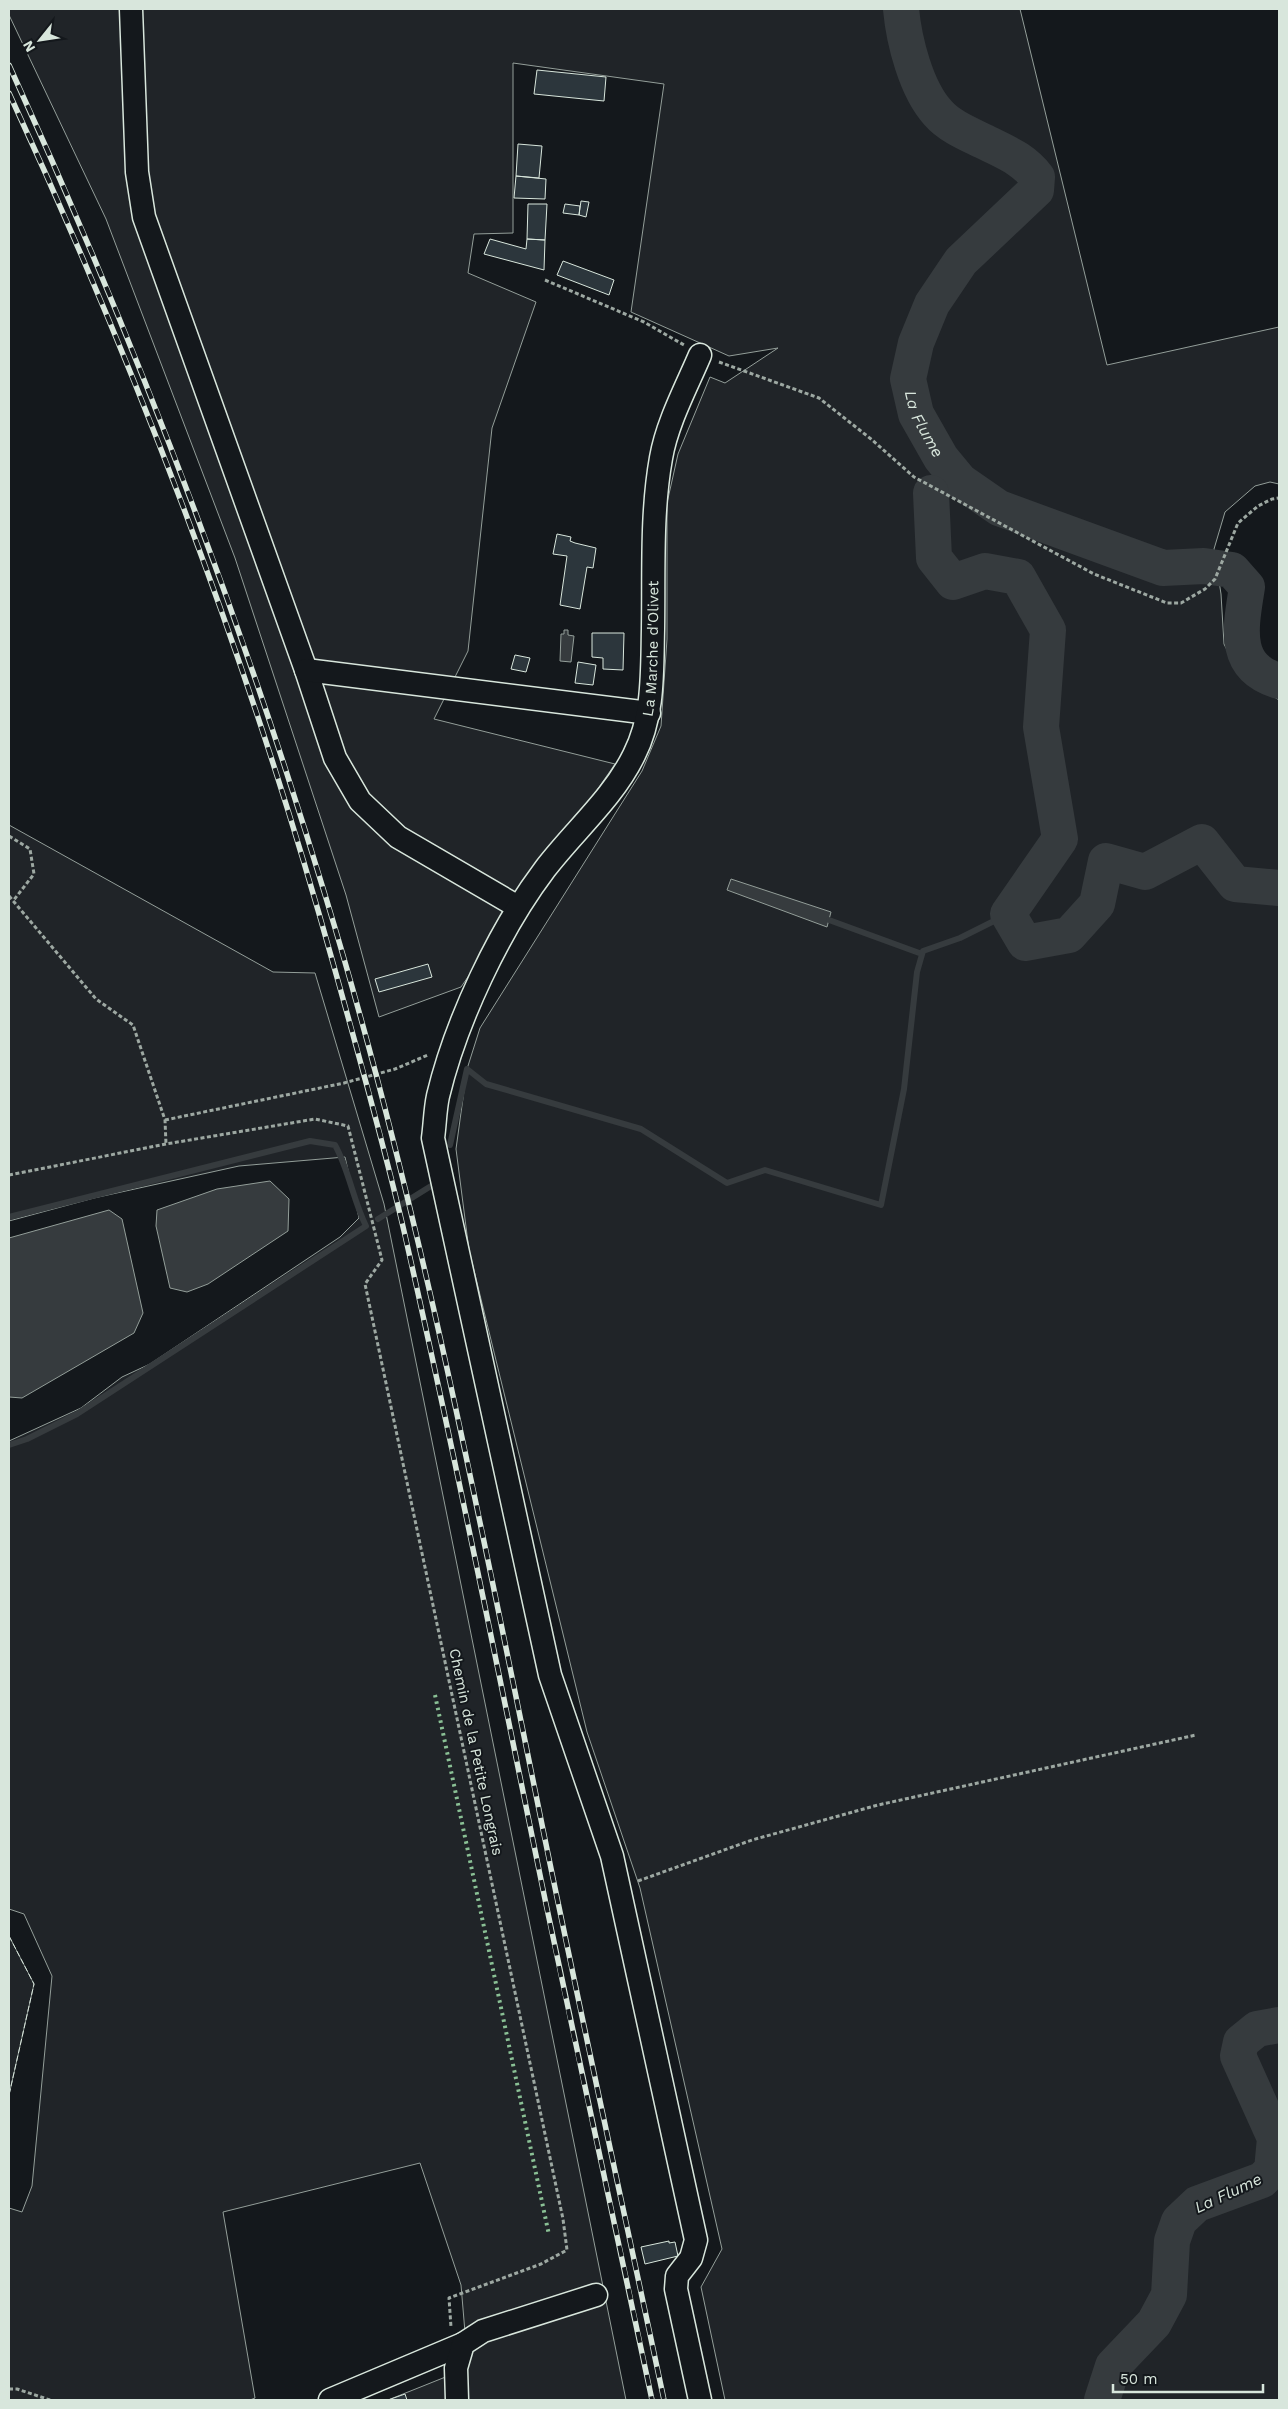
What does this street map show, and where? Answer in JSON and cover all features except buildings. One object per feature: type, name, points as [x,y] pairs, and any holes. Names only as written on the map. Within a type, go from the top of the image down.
[{"type":"street","points":[[131,9],[137,172],[144,218],[306,670],[334,758],[360,801],[398,837],[518,907]]},
{"type":"street","name":"La Marche d'Olivet","points":[[700,355],[669,427],[661,458],[654,552],[649,713],[634,755],[610,793],[546,868],[518,907],[487,968],[453,1049],[438,1097],[433,1138],[550,1675],[612,1856],[696,2240],[691,2258],[677,2276],[676,2290],[700,2400]]},
{"type":"street","points":[[306,670],[649,713]]},
{"type":"street","points":[[330,2400],[458,2345],[483,2331],[596,2295]]},
{"type":"street","points":[[457,2400],[456,2368],[458,2345]]},
{"type":"path","points":[[546,280],[644,322],[700,355],[819,398],[871,439],[914,477],[1094,574],[1167,604],[1181,603],[1194,597],[1215,579],[1238,523],[1258,506],[1272,499],[1279,498]]},
{"type":"path","points":[[9,836],[30,849],[34,874],[13,901]]},
{"type":"path","points":[[9,896],[96,999],[133,1025],[165,1120],[166,1144],[9,1175]]},
{"type":"path","points":[[165,1120],[344,1083],[395,1069],[424,1056],[453,1049]]},
{"type":"path","name":"Chemin de la Petite Longrais","points":[[166,1144],[315,1119],[348,1126],[382,1260],[365,1284],[563,2219],[567,2250],[541,2264],[449,2298],[458,2345]]},
{"type":"path","points":[[619,1888],[752,1840],[878,1805],[1196,1735]]},
{"type":"path","points":[[9,2389],[18,2389],[50,2400]]},
{"type":"shaded area","points":[[9,9],[1020,9],[1107,365],[1279,327],[1279,484],[1270,482],[1255,486],[1225,512],[1214,549],[1221,594],[1224,644],[1239,674],[1279,700],[1279,2400],[725,2400],[701,2287],[722,2249],[640,1888],[587,1732],[469,1250],[456,1149],[467,1069],[480,1028],[642,771],[661,726],[667,639],[667,503],[678,454],[710,377],[725,383],[778,348],[729,356],[631,312],[664,84],[513,63],[513,233],[474,234],[468,273],[536,302],[492,428],[468,651],[434,719],[615,764],[461,987],[379,1017],[346,895],[235,558],[106,219],[9,15]]},
{"type":"shaded area","points":[[564,630],[568,630],[568,635],[574,636],[571,662],[560,661],[561,634],[564,634]]},
{"type":"shaded area","points":[[9,825],[273,972],[315,973],[384,1204],[626,2400],[388,2400],[468,2368],[461,2285],[420,2163],[223,2212],[255,2398],[250,2400],[9,2400],[9,2208],[22,2212],[32,2186],[52,1976],[24,1914],[9,1909],[9,1441],[81,1408],[122,1377],[150,1364],[340,1237],[359,1218],[345,1157],[239,1166],[94,1198],[9,1221]]},
{"type":"shaded area","points":[[731,879],[831,912],[827,927],[727,890]]},
{"type":"shaded area","points":[[270,1181],[289,1199],[288,1231],[208,1284],[187,1292],[170,1288],[156,1226],[157,1210],[217,1189]]},
{"type":"shaded area","points":[[109,1210],[122,1219],[143,1313],[134,1333],[22,1398],[9,1397],[9,1238]]},
{"type":"shaded area","points":[[9,1936],[34,1984],[9,2095]]},
{"type":"waterway","name":"La Flume","points":[[901,9],[912,64],[923,91],[938,113],[955,127],[1014,157],[1037,177],[1036,190],[961,261],[932,304],[916,343],[908,379],[916,414],[941,458],[960,481],[999,508],[1163,568],[1204,566],[1232,570],[1247,587],[1242,630],[1246,655],[1253,666],[1264,675],[1279,681]]},
{"type":"waterway","points":[[931,493],[934,558],[953,582],[985,571],[1018,577],[1048,630],[1041,727],[1060,839],[1008,914],[1025,943],[1069,935],[1097,904],[1106,861],[1145,872],[1202,842],[1235,884],[1279,888]]},
{"type":"waterway","points":[[450,1145],[467,1069],[486,1084],[641,1129],[727,1183],[765,1170],[881,1205],[904,1089],[917,972],[923,951],[960,938],[1008,914]]},
{"type":"waterway","points":[[829,920],[922,954]]},
{"type":"waterway","points":[[9,1217],[310,1141],[335,1145],[366,1226],[77,1414],[27,1439],[9,1445]]},
{"type":"waterway","points":[[378,1219],[431,1186]]},
{"type":"waterway","name":"La Flume","points":[[1102,2400],[1113,2366],[1154,2323],[1169,2295],[1172,2241],[1179,2221],[1197,2204],[1262,2180],[1272,2170],[1275,2138],[1238,2056],[1241,2042],[1257,2029],[1279,2025]]},
{"type":"railway","points":[[9,65],[99,270],[182,476],[293,791],[358,1008],[415,1230],[466,1453],[566,1943],[664,2400]]},
{"type":"railway","points":[[9,93],[103,305],[189,521],[266,740],[301,851],[352,1030],[388,1164],[423,1315],[652,2400]]},
{"type":"hedge","points":[[435,1695],[549,2235]]},
{"type":"fence","points":[[9,1936],[34,1984],[9,2095]]}]
